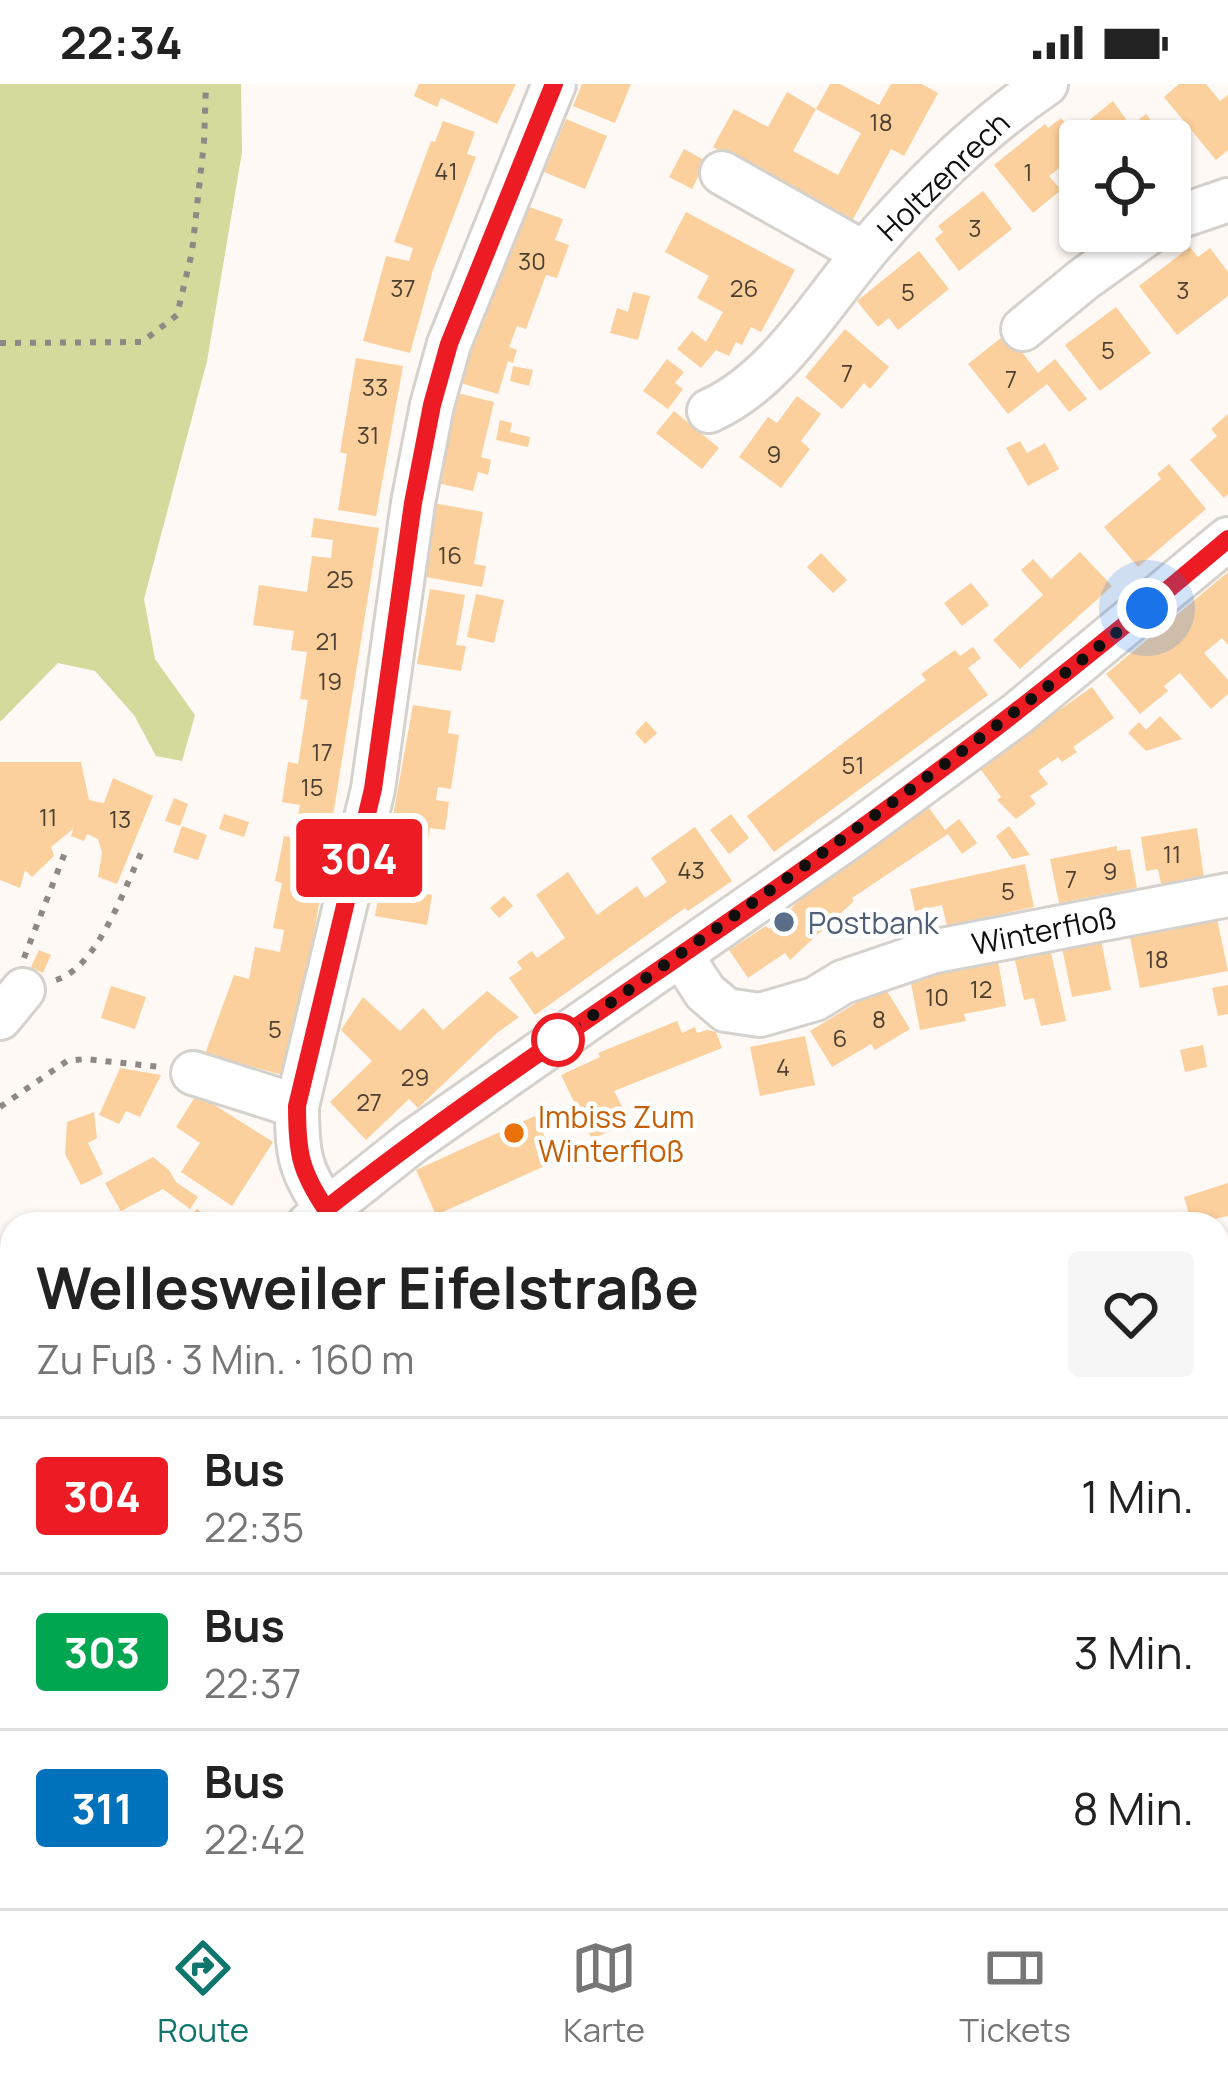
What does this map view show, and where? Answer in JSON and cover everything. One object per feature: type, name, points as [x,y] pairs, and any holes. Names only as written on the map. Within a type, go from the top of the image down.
[{"type":"street","points":[[316,1212],[297,1148],[297,1106],[373,789],[413,503],[432,405],[449,344],[554,84]]},
{"type":"street","name":"Holtzenrech","points":[[709,411],[748,390],[900,211],[1023,89]]},
{"type":"street","name":"Holtzenrech","points":[[722,172],[864,253]]},
{"type":"street","points":[[1191,213],[1228,200]]},
{"type":"street","points":[[1024,329],[1123,252]]},
{"type":"street","points":[[324,1212],[412,1142],[1017,714],[1228,539]]},
{"type":"street","name":"Winterfloß","points":[[681,955],[705,992],[726,1010],[760,1015],[815,999],[873,970],[931,952],[1228,895]]},
{"type":"street","points":[[193,1072],[297,1106]]},
{"type":"path","points":[[0,343],[142,342],[177,315],[192,252],[206,84]]},
{"type":"path","points":[[12,1004],[70,976],[97,946],[144,847]]},
{"type":"path","points":[[12,1004],[28,940],[66,850]]},
{"type":"path","points":[[0,1107],[67,1061],[193,1072]]},
{"type":"green space","points":[[0,84],[241,84],[242,152],[207,361],[144,599],[155,659],[195,715],[182,761],[156,756],[134,715],[95,671],[58,663],[0,722]]},
{"type":"building","points":[[419,84],[516,84],[497,124],[441,98],[437,107],[414,96]]},
{"type":"building","points":[[582,84],[631,84],[615,123],[573,106]]},
{"type":"building","points":[[830,84],[840,84],[879,105],[891,84],[922,84],[938,93],[904,156],[891,149],[852,221],[713,147],[734,109],[768,127],[787,92],[816,109]],"holes":[[[816,109],[861,133],[838,175],[793,151]]]},
{"type":"building","points":[[1179,84],[1206,84],[1220,101],[1228,95],[1228,150],[1216,160],[1191,130],[1191,120],[1183,120],[1164,97]]},
{"type":"building","points":[[1113,101],[1127,120],[1089,120]]},
{"type":"building","points":[[1061,118],[1063,120],[1059,120],[1059,168],[1049,176],[1059,192],[1033,213],[994,165],[1045,124],[1048,128]]},
{"type":"building","points":[[566,119],[607,136],[585,189],[544,172]]},
{"type":"building","points":[[443,121],[475,132],[467,154],[476,157],[433,270],[410,353],[363,341],[386,256],[409,261],[413,248],[394,242],[431,141],[435,142]]},
{"type":"building","points":[[684,149],[706,161],[692,189],[669,177]]},
{"type":"building","points":[[983,191],[1012,229],[959,271],[935,239],[943,232],[938,226]]},
{"type":"building","points":[[521,204],[563,219],[555,240],[569,245],[557,278],[546,275],[526,329],[517,326],[509,347],[517,350],[513,363],[508,361],[498,394],[457,382]]},
{"type":"building","points":[[686,212],[795,270],[761,332],[751,327],[742,345],[736,342],[729,356],[716,350],[701,368],[677,349],[692,331],[706,342],[723,312],[697,298],[709,276],[665,252]]},
{"type":"building","points":[[1191,248],[1198,257],[1210,248],[1228,272],[1228,296],[1177,335],[1139,286]]},
{"type":"building","points":[[919,251],[949,289],[898,330],[889,318],[878,327],[857,301]]},
{"type":"building","points":[[633,292],[650,296],[638,340],[610,333],[617,308],[628,312]]},
{"type":"building","points":[[1116,307],[1151,353],[1100,391],[1065,345]]},
{"type":"building","points":[[845,329],[889,367],[870,389],[864,383],[842,409],[805,377]]},
{"type":"building","points":[[1007,333],[1038,373],[1055,359],[1087,399],[1069,412],[1047,384],[1008,414],[968,364]]},
{"type":"building","points":[[356,358],[403,366],[376,516],[338,510],[347,454],[340,452]]},
{"type":"building","points":[[667,359],[684,372],[675,383],[683,389],[668,409],[643,391]]},
{"type":"building","points":[[513,366],[533,370],[529,386],[510,381]]},
{"type":"building","points":[[457,393],[494,402],[481,457],[491,460],[488,475],[478,472],[473,491],[437,483]]},
{"type":"building","points":[[797,396],[821,414],[801,441],[810,449],[781,488],[739,457],[768,417],[777,423]]},
{"type":"building","points":[[674,411],[719,448],[702,469],[656,433]]},
{"type":"building","points":[[1228,414],[1228,494],[1224,498],[1190,460],[1217,436],[1211,429]]},
{"type":"building","points":[[500,420],[512,423],[510,432],[530,437],[528,447],[496,440]]},
{"type":"building","points":[[1020,441],[1027,453],[1045,443],[1059,469],[1028,486],[1006,448]]},
{"type":"building","points":[[1169,464],[1206,509],[1138,567],[1104,527],[1161,479],[1157,474]]},
{"type":"building","points":[[433,503],[483,512],[474,564],[486,566],[482,587],[420,576]]},
{"type":"building","points":[[314,518],[379,528],[305,991],[286,1076],[205,1054],[234,975],[249,979],[255,947],[280,952],[284,930],[273,928],[282,883],[275,881],[284,836],[294,838],[300,805],[282,802],[288,762],[298,764],[308,700],[300,699],[307,652],[291,650],[294,631],[253,625],[259,585],[307,592],[312,556],[331,558],[333,540],[311,537]]},
{"type":"building","points":[[1080,552],[1112,586],[1020,669],[993,640],[1043,595],[1021,570],[1033,559],[1051,579]]},
{"type":"building","points":[[821,553],[847,580],[833,593],[807,567]]},
{"type":"building","points":[[1228,572],[1228,645],[1222,638],[1204,653],[1228,680],[1228,694],[1211,709],[1180,673],[1164,686],[1168,691],[1140,714],[1106,674]]},
{"type":"building","points":[[971,583],[989,605],[962,626],[944,603]]},
{"type":"building","points":[[430,589],[465,595],[456,645],[466,646],[461,671],[417,664]]},
{"type":"building","points":[[476,594],[504,600],[494,643],[467,637]]},
{"type":"building","points":[[973,647],[981,658],[968,668],[988,695],[774,852],[747,816],[926,680],[921,674],[955,650],[960,656]]},
{"type":"building","points":[[1092,687],[1114,718],[1073,747],[1077,752],[1062,762],[1058,757],[1038,771],[1048,784],[1030,796],[1036,804],[1016,819],[997,800],[1001,797],[979,767]]},
{"type":"building","points":[[413,705],[451,711],[448,733],[459,735],[451,789],[438,787],[436,800],[449,802],[445,830],[430,828],[419,893],[432,895],[427,925],[375,916]]},
{"type":"building","points":[[1160,716],[1182,739],[1146,751],[1128,733],[1139,722],[1146,730]]},
{"type":"building","points":[[646,721],[657,733],[645,744],[635,733]]},
{"type":"building","points":[[0,762],[81,762],[89,800],[104,803],[113,778],[153,796],[117,884],[98,877],[102,853],[98,839],[87,834],[84,841],[71,836],[73,829],[51,847],[54,856],[32,877],[25,870],[20,888],[0,880]]},
{"type":"building","points":[[174,798],[188,804],[180,826],[165,821]]},
{"type":"building","points":[[927,805],[945,830],[959,819],[977,843],[962,854],[948,834],[852,898],[790,960],[785,953],[748,978],[729,950],[766,926],[769,929],[829,873]]},
{"type":"building","points":[[224,814],[249,822],[244,837],[219,829]]},
{"type":"building","points":[[731,814],[749,838],[729,854],[710,830]]},
{"type":"building","points":[[182,826],[207,835],[198,860],[173,852]]},
{"type":"building","points":[[1009,826],[1030,855],[1012,859],[996,836]]},
{"type":"building","points":[[695,827],[732,881],[688,911],[685,908],[535,1015],[509,978],[522,969],[517,962],[532,951],[537,958],[565,938],[536,895],[568,872],[597,915],[637,886],[645,898],[667,882],[651,858]]},
{"type":"building","points":[[1197,828],[1204,878],[1161,884],[1158,869],[1146,871],[1141,837]]},
{"type":"building","points":[[1117,846],[1117,851],[1130,849],[1137,888],[1059,903],[1050,859]]},
{"type":"building","points":[[1025,864],[1034,907],[947,926],[942,905],[915,911],[910,889]]},
{"type":"building","points":[[504,896],[513,906],[499,918],[490,908]]},
{"type":"building","points":[[1217,919],[1228,971],[1140,988],[1130,937]]},
{"type":"building","points":[[1101,940],[1111,990],[1072,997],[1062,948]]},
{"type":"building","points":[[1050,948],[1066,1021],[1041,1026],[1034,998],[1024,1000],[1014,956]]},
{"type":"building","points":[[39,950],[51,955],[43,973],[31,967]]},
{"type":"building","points":[[998,961],[1006,1006],[964,1014],[966,1021],[920,1030],[910,978]]},
{"type":"building","points":[[1228,985],[1228,1014],[1218,1016],[1212,988]]},
{"type":"building","points":[[111,986],[146,997],[135,1029],[101,1018]]},
{"type":"building","points":[[884,986],[910,1029],[832,1067],[810,1031]]},
{"type":"building","points":[[487,991],[519,1017],[418,1108],[409,1099],[366,1140],[330,1102],[372,1061],[341,1030],[363,997],[400,1031],[423,1008],[443,1030]]},
{"type":"building","points":[[677,1021],[682,1033],[695,1027],[697,1033],[716,1032],[722,1048],[614,1091],[630,1122],[592,1139],[561,1075],[600,1057],[598,1053]]},
{"type":"building","points":[[805,1036],[815,1085],[760,1096],[750,1047]]},
{"type":"building","points":[[1203,1045],[1207,1067],[1185,1072],[1180,1050]]},
{"type":"building","points":[[120,1068],[161,1075],[140,1117],[126,1111],[119,1124],[99,1115]]},
{"type":"building","points":[[197,1094],[273,1142],[232,1206],[181,1172],[200,1143],[176,1127]]},
{"type":"building","points":[[94,1112],[97,1138],[88,1143],[103,1174],[81,1185],[65,1154],[67,1122]]},
{"type":"building","points":[[535,1116],[556,1161],[443,1212],[435,1212],[416,1170]]},
{"type":"building","points":[[153,1157],[198,1197],[190,1209],[163,1189],[121,1211],[105,1183]]},
{"type":"building","points":[[1228,1183],[1228,1212],[1188,1212],[1184,1197]]},
{"type":"bus line","name":"304","points":[[554,84],[449,344],[432,405],[413,503],[373,789],[297,1106],[297,1148],[304,1178],[326,1209],[412,1142],[1017,714],[1228,539]]},
{"type":"place","name":"Postbank","points":[[784,922]]},
{"type":"place","name":"Imbiss Zum Winterfloß","points":[[514,1133]]},
{"type":"route","points":[[558,1040],[1017,714],[1147,608]]}]
